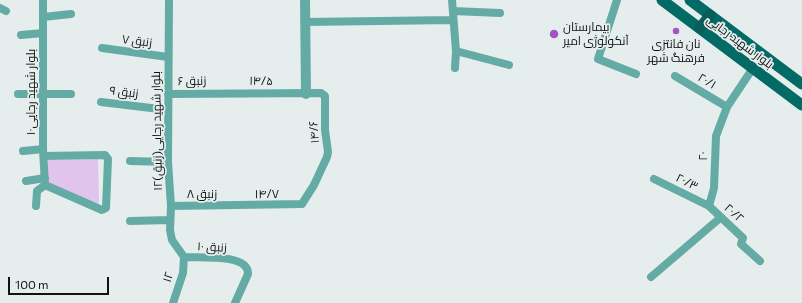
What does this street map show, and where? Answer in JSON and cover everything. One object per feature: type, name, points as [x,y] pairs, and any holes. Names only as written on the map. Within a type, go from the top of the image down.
[{"type":"highway","points":[[700,28],[710,15]]},
{"type":"main road","name":"بلوار شهید رجایی","points":[[662,0],[802,105]]},
{"type":"main road","name":"بلوار شهید رجایی","points":[[690,0],[802,84]]},
{"type":"street","name":"بلوار شهید رجایی۱۰","points":[[43,0],[45,181]]},
{"type":"street","name":"۱۲بلوار شهید رجایی(زنبق)","points":[[169,0],[168,162],[171,206],[170,220],[172,240],[184,257]]},
{"type":"street","points":[[305,0],[306,94]]},
{"type":"street","points":[[452,0],[452,20],[456,51],[455,68]]},
{"type":"street","points":[[617,0],[598,59],[636,74]]},
{"type":"street","points":[[453,11],[500,13]]},
{"type":"street","points":[[43,17],[71,14]]},
{"type":"street","points":[[305,22],[452,20]]},
{"type":"street","points":[[21,36],[43,33]]},
{"type":"street","name":"زنبق ۷","points":[[102,48],[168,57]]},
{"type":"street","points":[[456,51],[509,65]]},
{"type":"street","name":"۲۰","points":[[709,206],[714,188],[716,136],[727,107],[753,68]]},
{"type":"street","name":"۲۰/۱","points":[[675,76],[727,107]]},
{"type":"street","name":"۱۴/۵","points":[[216,93],[306,94]]},
{"type":"street","name":"زنبق ۶","points":[[168,94],[216,93]]},
{"type":"street","name":"۱۴/۶","points":[[302,204],[314,185],[328,152],[325,130],[325,96],[321,93],[306,94]]},
{"type":"street","points":[[18,94],[71,94]]},
{"type":"street","name":"زنبق ۹","points":[[101,102],[168,110]]},
{"type":"street","points":[[23,151],[105,155],[108,159],[106,208],[102,210],[45,181],[26,181]]},
{"type":"street","points":[[130,161],[168,162]]},
{"type":"street","name":"۲۰/۳","points":[[654,179],[709,206]]},
{"type":"street","points":[[36,206],[37,191],[45,181]]},
{"type":"street","name":"۱۴/۷","points":[[233,206],[302,204]]},
{"type":"street","name":"زنبق ۸","points":[[171,206],[233,206]]},
{"type":"street","name":"۲۰/۲","points":[[709,206],[743,238],[741,244],[760,261]]},
{"type":"street","points":[[652,277],[720,218]]},
{"type":"street","points":[[130,221],[170,220]]},
{"type":"street","name":"۱۲","points":[[172,303],[183,273],[184,257]]},
{"type":"street","name":"زنبق ۱۰","points":[[184,257],[228,259],[236,261],[246,267],[248,274],[235,303]]},
{"type":"shaded area","points":[[98,159],[99,204],[48,185],[48,160]]},
{"type":"place","name":"نان فانتزی فرهنگ شهر","points":[[676,31]]},
{"type":"place","name":"بیمارستان آنکولوژی امیر","points":[[554,34]]}]
